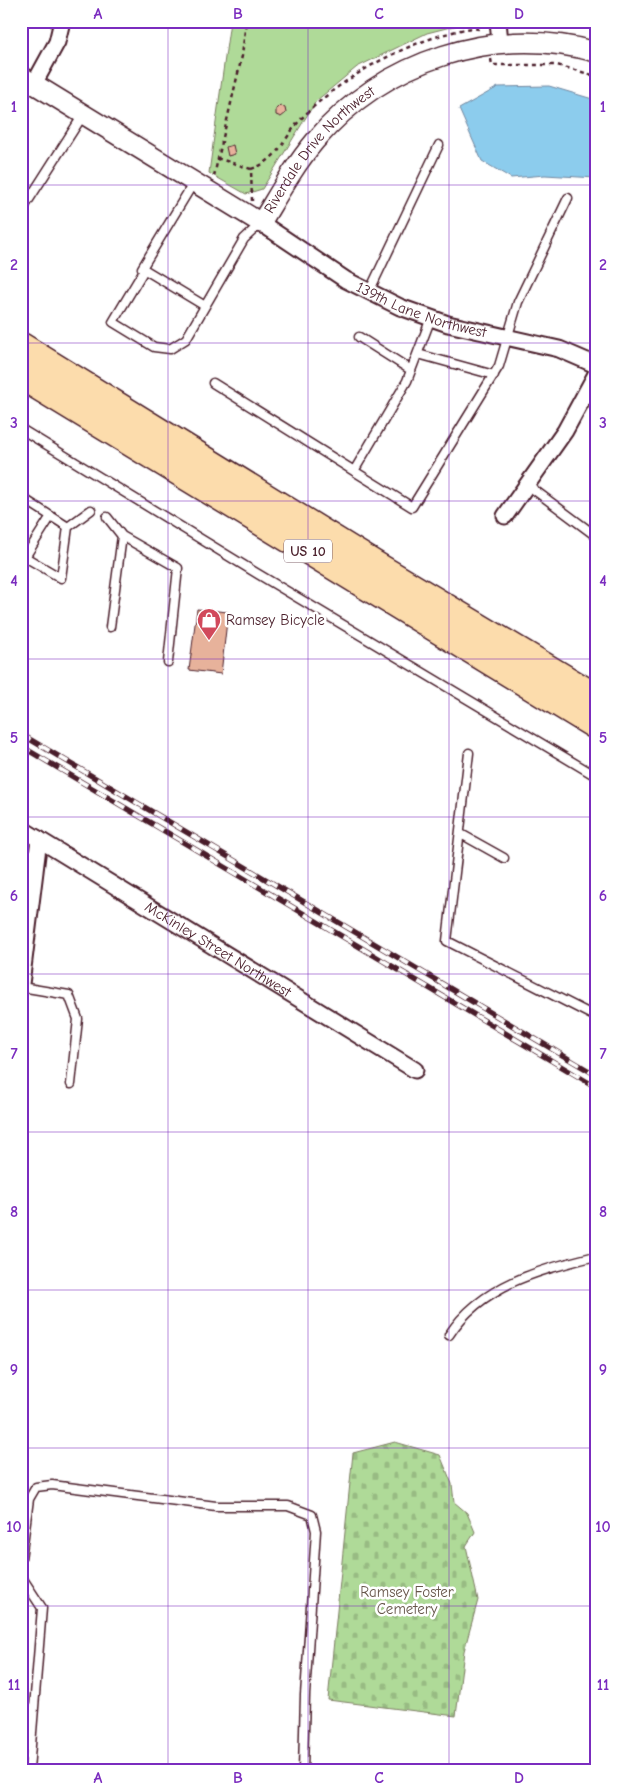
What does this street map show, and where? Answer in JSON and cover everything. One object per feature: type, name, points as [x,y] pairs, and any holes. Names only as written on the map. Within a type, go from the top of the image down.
[{"type":"highway","name":"US 10","points":[[21,347],[374,565],[596,698]]},
{"type":"highway","name":"US 10","points":[[21,375],[596,725]]},
{"type":"street","points":[[28,80],[57,42],[62,21]]},
{"type":"street","points":[[495,50],[498,21]]},
{"type":"street","name":"Riverdale Drive Northwest","points":[[28,80],[261,223],[314,142],[345,111],[364,95],[387,80],[426,61],[463,49],[495,50],[560,43],[596,52]]},
{"type":"street","name":"139th Lane Northwest","points":[[261,223],[346,280],[369,292],[448,324],[560,349],[596,365]]},
{"type":"street","points":[[505,516],[529,486],[566,431],[596,374]]},
{"type":"street","name":"McKinley Street Northwest","points":[[22,829],[415,1070]]},
{"type":"street","points":[[21,986],[39,839]]},
{"type":"lane","points":[[21,212],[84,114]]},
{"type":"lane","points":[[369,292],[439,144]]},
{"type":"lane","points":[[201,187],[142,268],[144,270],[113,322],[154,347],[170,349],[186,339],[244,239],[261,223]]},
{"type":"lane","points":[[213,383],[412,507],[500,366],[518,302],[568,198]]},
{"type":"lane","points":[[144,270],[205,306]]},
{"type":"lane","points":[[354,470],[407,381],[431,318]]},
{"type":"lane","points":[[359,338],[412,370]]},
{"type":"lane","points":[[418,354],[494,375]]},
{"type":"lane","points":[[21,429],[258,574],[596,776]]},
{"type":"lane","points":[[529,486],[596,536]]},
{"type":"lane","points":[[21,497],[68,527]]},
{"type":"lane","points":[[51,516],[25,557],[61,578],[68,527],[91,510]]},
{"type":"lane","points":[[106,518],[122,536],[178,568],[168,662]]},
{"type":"lane","points":[[110,627],[122,536]]},
{"type":"lane","points":[[470,753],[447,941],[596,1017]]},
{"type":"lane","points":[[461,834],[504,858]]},
{"type":"lane","points":[[21,986],[69,995],[78,1019],[71,1084]]},
{"type":"lane","points":[[449,1335],[460,1318],[478,1300],[544,1268],[596,1256]]},
{"type":"lane","points":[[21,1559],[29,1499],[36,1487],[52,1485],[216,1506],[288,1506],[312,1515],[316,1531],[305,1695],[303,1770]]},
{"type":"lane","points":[[21,1576],[42,1608],[28,1770]]},
{"type":"path","points":[[201,187],[214,180],[217,158],[242,56],[246,21]]},
{"type":"path","points":[[495,50],[492,65],[557,66],[596,76]]},
{"type":"path","points":[[217,158],[251,169]]},
{"type":"green space","points":[[230,21],[474,21],[427,33],[357,67],[316,101],[262,189],[246,194],[209,173]]},
{"type":"green space","name":"Ramsey Foster Cemetery","points":[[395,1442],[440,1455],[452,1484],[454,1502],[467,1513],[475,1532],[466,1546],[478,1600],[464,1651],[456,1716],[328,1700],[353,1453]]},
{"type":"water","points":[[549,86],[596,100],[596,178],[545,175],[511,178],[482,161],[459,109],[498,87]]},
{"type":"building","points":[[280,105],[285,108],[286,113],[281,117],[276,115],[276,109]]},
{"type":"building","points":[[233,145],[235,154],[228,156],[226,147]]},
{"type":"building","name":"Ramsey Bicycle","points":[[197,609],[228,612],[221,674],[189,670]]},
{"type":"railway","points":[[21,734],[596,1075]]},
{"type":"railway","points":[[21,746],[596,1087]]},
{"type":"place","name":"Ramsey Bicycle","points":[[209,641]]}]
